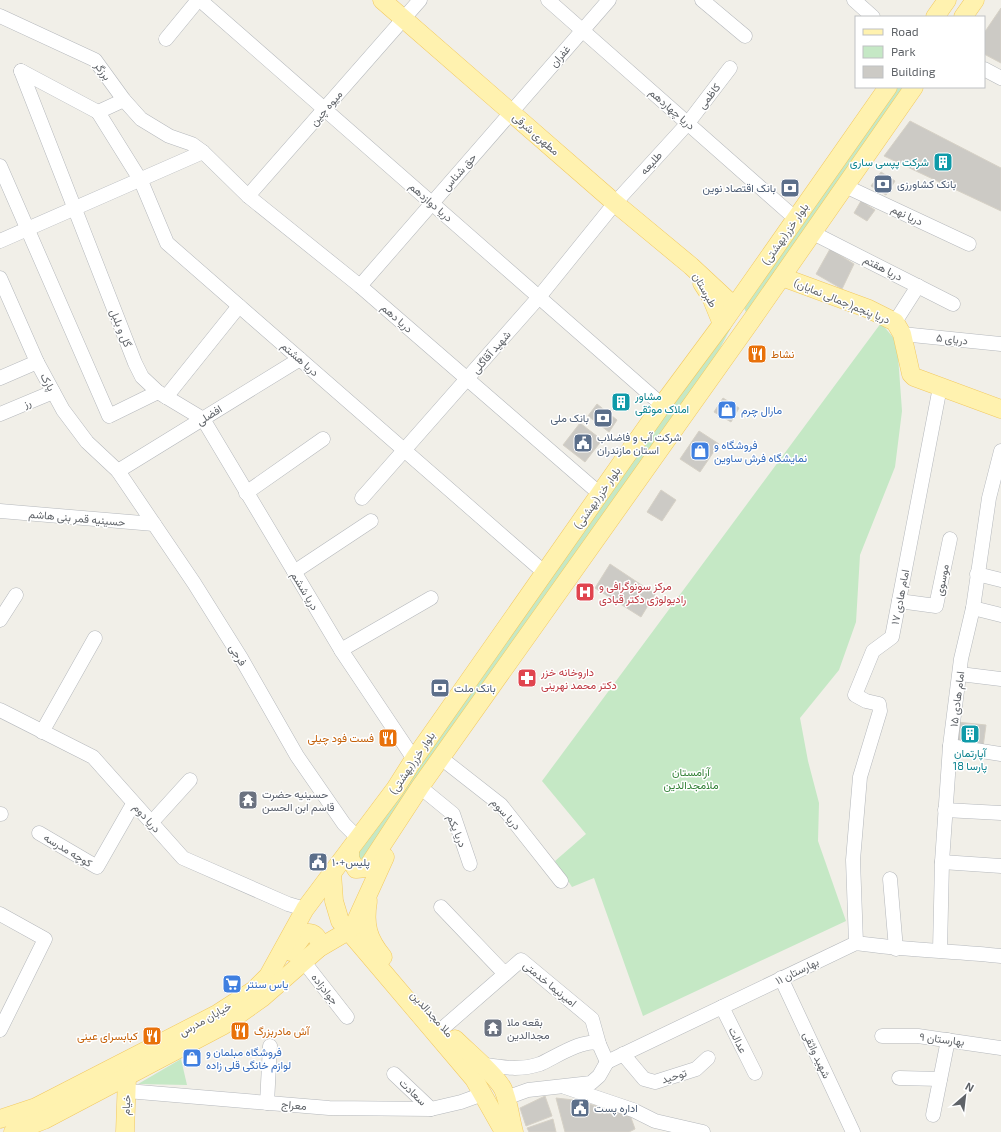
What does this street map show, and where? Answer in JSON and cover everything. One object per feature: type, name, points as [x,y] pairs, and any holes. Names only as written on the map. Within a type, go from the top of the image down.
[{"type":"main road","name":"مطهری شرقی","points":[[382,0],[615,203],[691,266]]},
{"type":"main road","points":[[937,16],[947,0]]},
{"type":"main road","points":[[964,16],[975,0]]},
{"type":"main road","name":"بلوار خزر(بهشتی)","points":[[354,844],[396,789],[414,759],[662,405],[722,324],[887,88]]},
{"type":"main road","name":"بلوار خزر(بهشتی)","points":[[420,787],[751,321],[913,88]]},
{"type":"main road","name":"طبرستان","points":[[691,266],[734,306]]},
{"type":"main road","name":"طبرستان","points":[[691,266],[711,296],[722,324]]},
{"type":"main road","name":"دریا پنجم(جمالی نمایان)","points":[[782,277],[869,309],[898,328]]},
{"type":"main road","points":[[898,328],[912,374],[918,379],[1001,409]]},
{"type":"main road","points":[[354,844],[352,864],[356,869],[367,868],[420,787]]},
{"type":"main road","points":[[348,931],[354,923],[369,889],[420,787]]},
{"type":"main road","name":"خیابان مدرس","points":[[0,1118],[36,1107],[217,1014],[254,990],[268,976],[305,909],[354,844]]},
{"type":"main road","name":"ملا مجدالدین","points":[[332,873],[334,901],[340,921],[474,1079],[493,1099],[514,1132]]},
{"type":"main road","name":"ملا مجدالدین","points":[[369,889],[366,917],[372,944],[443,1028],[493,1076],[502,1088],[493,1099]]},
{"type":"main road","name":"خیابان مدرس","points":[[13,1132],[127,1084],[224,1025],[262,998],[319,948],[348,931]]},
{"type":"main road","points":[[268,976],[294,949],[304,933],[316,935],[319,940],[319,948]]},
{"type":"main road","name":"خیام","points":[[125,1132],[127,1084]]},
{"type":"main road","name":"ملا مجدالدین","points":[[493,1099],[504,1132]]},
{"type":"street","points":[[166,40],[199,0]]},
{"type":"street","name":"دریا دوازدهم","points":[[199,0],[662,405]]},
{"type":"street","points":[[404,19],[420,0]]},
{"type":"street","name":"دریا چهاردهم","points":[[548,0],[796,219]]},
{"type":"street","name":"غفران","points":[[511,112],[609,0]]},
{"type":"street","points":[[702,0],[745,36]]},
{"type":"street","points":[[854,0],[872,16]]},
{"type":"street","name":"برزگر","points":[[0,16],[95,60],[124,100],[141,119],[169,136],[198,148]]},
{"type":"street","name":"میوه چین","points":[[248,196],[404,19]]},
{"type":"street","name":"کاظمی","points":[[688,123],[730,68]]},
{"type":"street","points":[[985,70],[1001,78]]},
{"type":"street","name":"گل و بلبل","points":[[98,112],[21,71],[73,209],[142,377],[162,394],[203,419]]},
{"type":"street","points":[[98,112],[124,100]]},
{"type":"street","name":"دریا هشتم","points":[[98,112],[140,180],[167,243],[545,573]]},
{"type":"street","name":"حق شناس","points":[[360,286],[511,112]]},
{"type":"street","name":"طلیعه","points":[[615,203],[688,123]]},
{"type":"street","points":[[0,241],[140,180],[198,148]]},
{"type":"street","name":"دریا دهم","points":[[198,148],[248,196],[360,286],[466,380],[600,494]]},
{"type":"street","points":[[0,166],[109,416],[162,394],[239,306]]},
{"type":"street","name":"دریا نهم","points":[[845,186],[969,244]]},
{"type":"street","name":"شهید آقاگلی","points":[[362,498],[539,297],[615,203]]},
{"type":"street","name":"دریا هقتم","points":[[813,233],[953,304]]},
{"type":"street","name":"پارک","points":[[0,278],[37,362],[62,410],[87,442],[118,471]]},
{"type":"street","points":[[898,328],[918,286]]},
{"type":"street","points":[[734,306],[751,321]]},
{"type":"street","name":"دریای ۵","points":[[898,328],[1001,344]]},
{"type":"street","name":"افضلی","points":[[118,471],[300,359]]},
{"type":"street","points":[[0,378],[37,362]]},
{"type":"street","name":"امام هادی ۱۷","points":[[856,943],[853,860],[860,777],[880,711],[879,704],[866,701],[855,695],[874,650],[892,637],[940,387]]},
{"type":"street","name":"رز","points":[[0,414],[53,392]]},
{"type":"street","name":"دریا ششم","points":[[203,419],[341,650],[414,759]]},
{"type":"street","points":[[246,493],[323,439]]},
{"type":"street","name":"امام هادی ۱۵","points":[[940,950],[942,862],[950,746],[961,659],[973,608],[989,498],[1001,451]]},
{"type":"street","name":"فرجی","points":[[118,471],[210,608],[297,756],[344,824],[354,844]]},
{"type":"street","name":"حسینیه قمر بنی هاشم","points":[[0,511],[154,524]]},
{"type":"street","points":[[294,572],[371,521]]},
{"type":"street","name":"موسوی","points":[[899,602],[936,606],[950,539]]},
{"type":"street","points":[[977,574],[1001,580]]},
{"type":"street","points":[[0,620],[16,595]]},
{"type":"street","points":[[341,650],[431,598]]},
{"type":"street","points":[[973,608],[1001,615]]},
{"type":"street","points":[[42,732],[95,638]]},
{"type":"street","points":[[960,674],[1001,679]]},
{"type":"street","name":"دریا دوم","points":[[0,710],[93,757],[183,858],[288,904],[305,909]]},
{"type":"street","points":[[950,746],[1001,754]]},
{"type":"street","name":"دریا سوم","points":[[441,758],[501,805],[561,881]]},
{"type":"street","points":[[152,823],[190,780]]},
{"type":"street","name":"دریا یکم","points":[[420,787],[453,814],[470,864]]},
{"type":"street","name":"کوچه مدرسه","points":[[39,833],[97,867],[134,804]]},
{"type":"street","points":[[945,810],[1001,813]]},
{"type":"street","points":[[942,862],[1001,866]]},
{"type":"street","points":[[890,879],[896,949]]},
{"type":"street","points":[[441,907],[504,974],[443,1028]]},
{"type":"street","points":[[0,914],[45,939],[0,1030]]},
{"type":"street","points":[[856,943],[896,949],[940,950],[1001,956]]},
{"type":"street","name":"بهارستان ۱۱","points":[[607,1062],[856,943]]},
{"type":"street","name":"امیرنیما خدمتی","points":[[504,974],[521,960],[592,1019],[599,1044]]},
{"type":"street","name":"جوادزاده","points":[[304,962],[347,1017]]},
{"type":"street","name":"شهید واثقی","points":[[781,978],[853,1132]]},
{"type":"street","name":"عدالت","points":[[722,1007],[754,1073]]},
{"type":"street","name":"بهارستان ٩","points":[[882,1036],[918,1036],[1001,1048]]},
{"type":"street","points":[[933,1115],[948,1040]]},
{"type":"street","points":[[479,1064],[510,1069],[539,1064],[588,1042],[599,1044],[607,1062]]},
{"type":"street","points":[[266,1103],[270,1046]]},
{"type":"street","name":"توحید","points":[[623,1054],[644,1080],[655,1082],[696,1069],[708,1058]]},
{"type":"street","name":"معراج","points":[[127,1084],[266,1103],[329,1108],[431,1109],[461,1102],[493,1099],[528,1090],[591,1083],[599,1076],[607,1062]]},
{"type":"street","name":"سعادت","points":[[394,1074],[431,1109]]},
{"type":"street","points":[[899,1078],[940,1079]]},
{"type":"street","points":[[564,1087],[633,1110],[656,1126],[703,1132]]},
{"type":"green space","points":[[896,88],[902,88],[748,311],[746,312],[744,308]]},
{"type":"green space","points":[[735,320],[717,354],[362,861],[357,856],[395,789],[732,322]]},
{"type":"green space","name":"آرامستان ملامجدالدین","points":[[881,323],[897,342],[902,411],[895,467],[860,555],[856,622],[839,670],[800,718],[808,761],[819,803],[818,841],[846,921],[643,1016],[594,878],[572,887],[555,861],[586,834],[542,781]]},
{"type":"green space","points":[[181,1059],[187,1085],[138,1084]]},
{"type":"building","points":[[1001,8],[1001,63],[985,55],[985,32]]},
{"type":"building","name":"شرکت پپسی ساری","points":[[910,121],[1001,168],[1001,211],[884,156]]},
{"type":"building","name":"بانک کشاورزی","points":[[881,172],[895,181],[886,195],[871,186]]},
{"type":"building","points":[[861,201],[875,210],[867,221],[854,213]]},
{"type":"building","points":[[830,249],[854,264],[842,289],[816,274]]},
{"type":"building","name":"مشاور املاک موثقی","points":[[622,394],[629,401],[619,410],[613,404]]},
{"type":"building","name":"مارال چرم","points":[[723,398],[739,408],[731,422],[714,412]]},
{"type":"building","name":"بانک ملی","points":[[597,404],[617,420],[609,432],[588,416]]},
{"type":"building","name":"شرکت آب و فاضلاب استان مازندران","points":[[580,423],[602,440],[585,462],[563,445]]},
{"type":"building","name":"فروشگاه و نمایشگاه فرش ساوین","points":[[699,431],[719,444],[700,472],[680,459]]},
{"type":"building","points":[[661,490],[676,500],[662,521],[647,512]]},
{"type":"building","points":[[610,564],[655,594],[641,617],[595,588]]},
{"type":"building","name":"آپارتمان پارسا 18","points":[[957,722],[986,725],[983,747],[954,743]]},
{"type":"building","points":[[545,1096],[552,1116],[526,1126],[520,1108]]},
{"type":"building","name":"اداره پست","points":[[556,1098],[574,1100],[630,1115],[635,1129],[629,1132],[565,1132]]},
{"type":"building","points":[[553,1119],[556,1132],[529,1132],[527,1128]]},
{"type":"place","name":"شرکت پپسی ساری","points":[[943,162]]},
{"type":"place","name":"بانک کشاورزی","points":[[883,184]]},
{"type":"place","name":"بانک اقتصاد نوین","points":[[790,188]]},
{"type":"place","name":"نشاط","points":[[757,354]]},
{"type":"place","name":"مشاور املاک موثقی","points":[[621,402]]},
{"type":"place","name":"مارال چرم","points":[[727,410]]},
{"type":"place","name":"بانک ملی","points":[[603,418]]},
{"type":"place","name":"شرکت آب و فاضلاب استان مازندران","points":[[583,443]]},
{"type":"place","name":"فروشگاه و نمایشگاه فرش ساوین","points":[[700,451]]},
{"type":"place","name":"مركز سونوگرافی و راديولوژی دكتر قبادی","points":[[585,592]]},
{"type":"place","name":"داروخانه خزر دکتر محمد نهرینی","points":[[527,678]]},
{"type":"place","name":"بانک ملت","points":[[440,688]]},
{"type":"place","name":"آپارتمان پارسا 18","points":[[970,734]]},
{"type":"place","name":"فست فود چیلی","points":[[388,738]]},
{"type":"place","name":"حسینیه حضرت قاسم ابن الحسن","points":[[248,800]]},
{"type":"place","name":"پلیس+١٠","points":[[318,862]]},
{"type":"place","name":"یاس سنتر","points":[[232,984]]},
{"type":"place","name":"بقعه ملا مجدالدين","points":[[493,1028]]},
{"type":"place","name":"آش مادربزرگ","points":[[240,1031]]},
{"type":"place","name":"کبابسرای عینی","points":[[152,1036]]},
{"type":"place","name":"فروشگاه مبلمان و لوازم خانگی قلی زاده","points":[[192,1058]]},
{"type":"place","name":"اداره پست","points":[[580,1108]]}]
